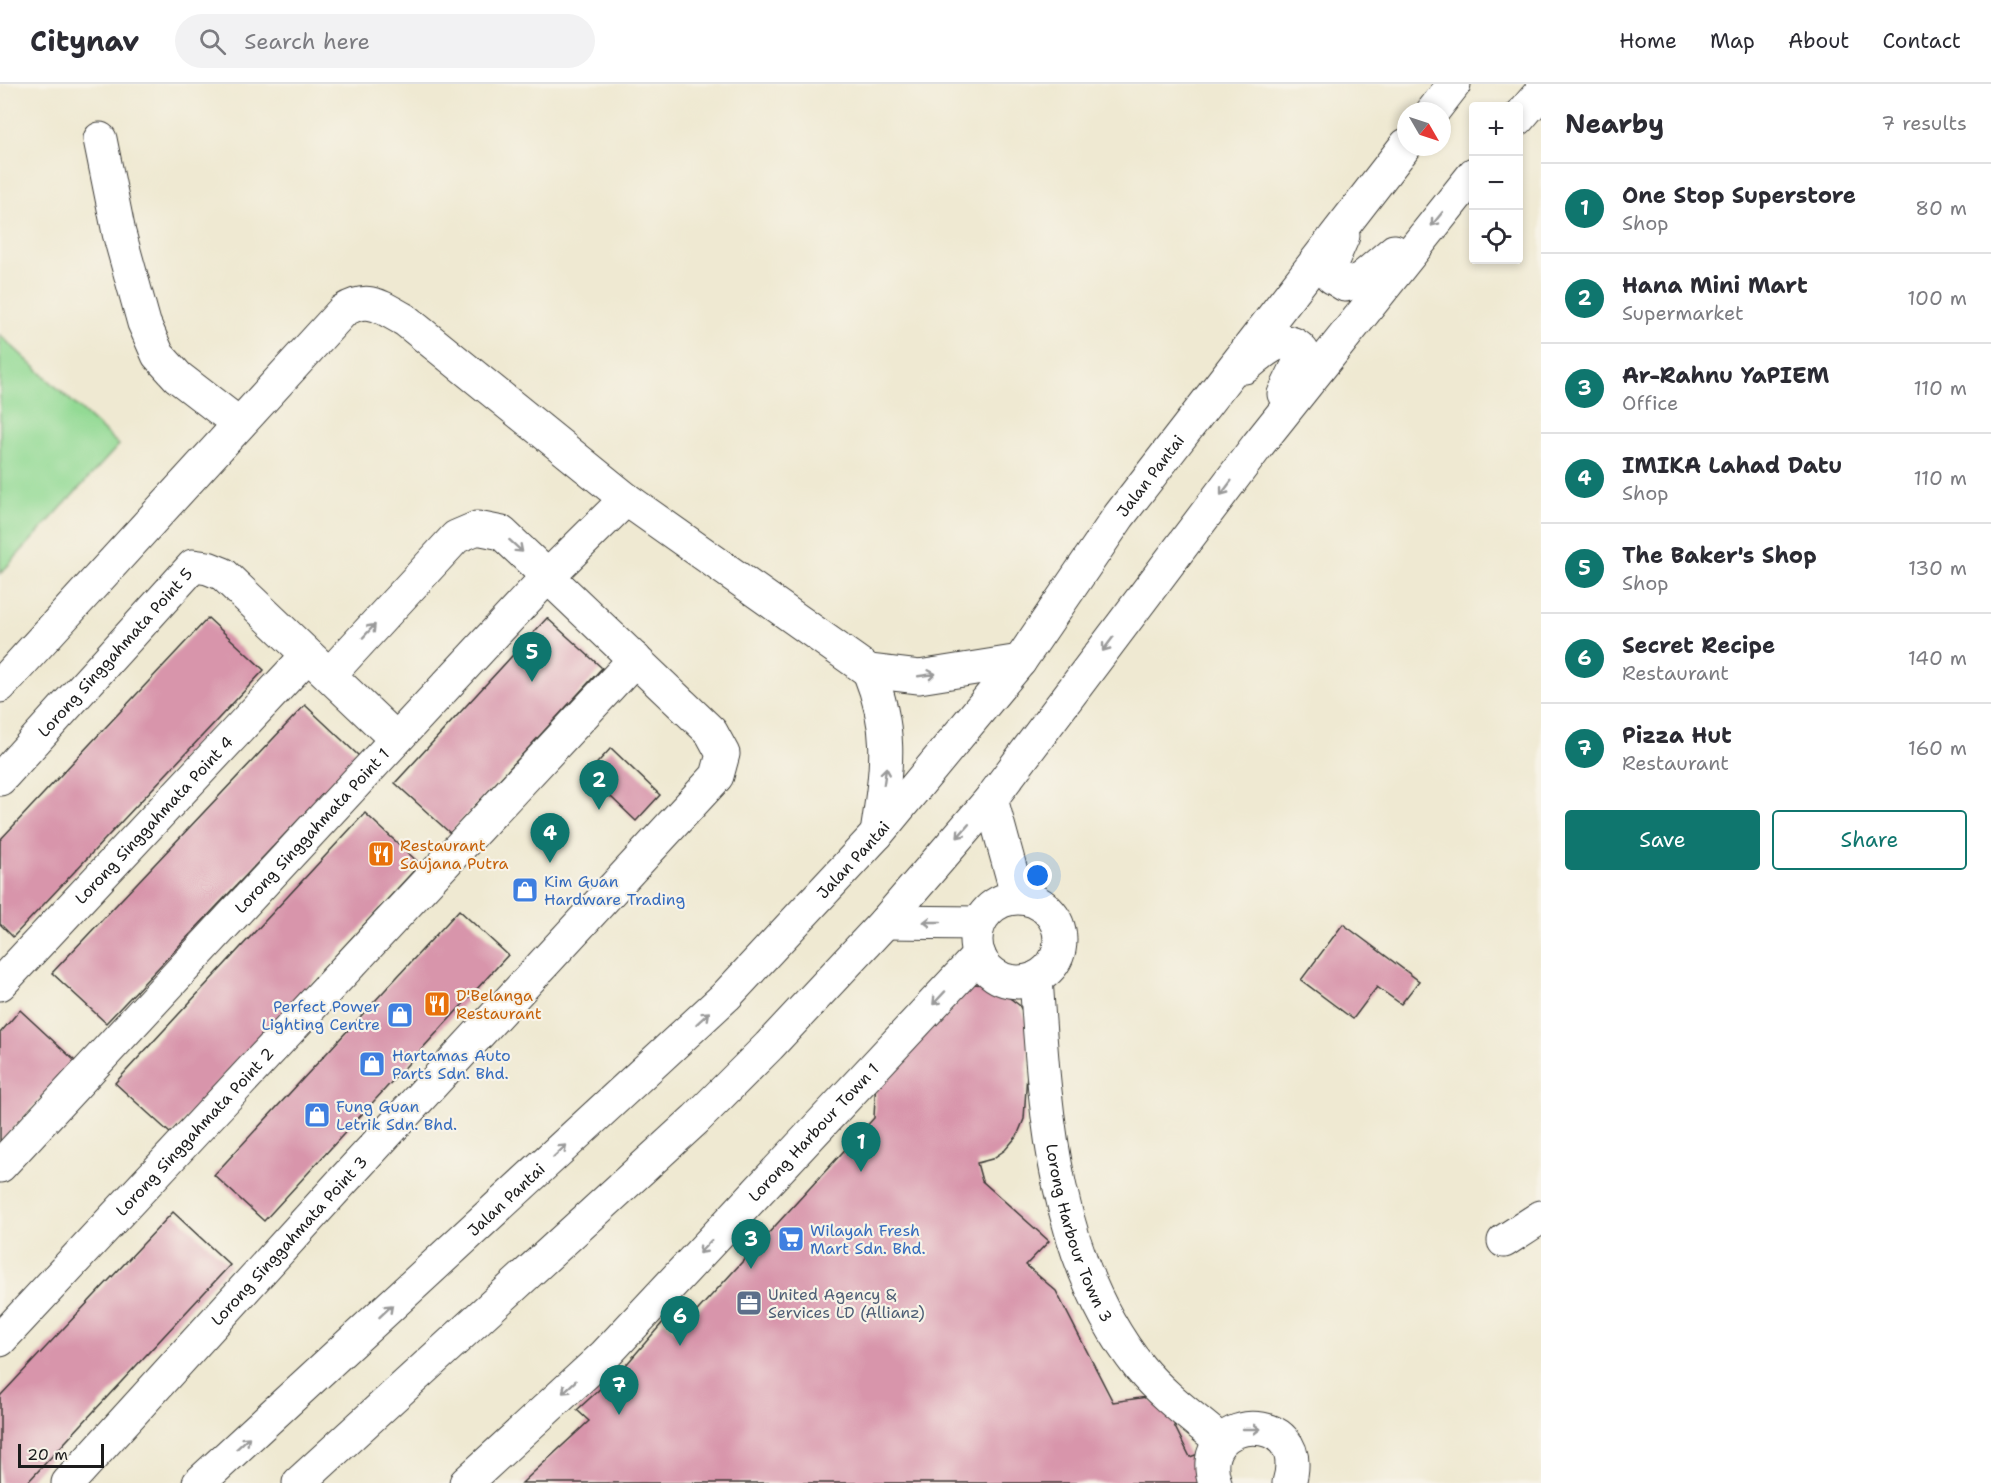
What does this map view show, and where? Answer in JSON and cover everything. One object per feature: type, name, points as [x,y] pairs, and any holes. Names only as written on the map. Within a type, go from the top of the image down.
[{"type":"street","points":[[1439,102],[1454,84]]},
{"type":"street","points":[[1523,113],[1541,92]]},
{"type":"street","points":[[100,139],[119,233],[144,323],[158,355],[178,377],[239,424]]},
{"type":"street","name":"Jalan Pantai","points":[[200,1483],[718,1004],[877,834],[1020,661],[1119,516],[1397,156]]},
{"type":"street","points":[[298,1483],[696,1119],[885,922],[991,799],[1257,446],[1469,179]]},
{"type":"street","points":[[1356,208],[1332,261],[1332,277],[1338,282],[1352,284],[1396,249],[1409,253]]},
{"type":"street","points":[[0,686],[343,311],[356,303],[366,302],[379,305],[405,321],[626,499],[869,671],[919,676],[1020,661]]},
{"type":"street","points":[[1208,400],[1262,353],[1279,342],[1287,341],[1296,344],[1302,351],[1299,363],[1257,446]]},
{"type":"street","name":"Lorong Singgahmata Point 1","points":[[0,1166],[548,576],[626,499]]},
{"type":"street","name":"Lorong Singgahmata Point 4","points":[[0,984],[318,665],[456,537],[477,528],[501,533],[548,576]]},
{"type":"street","name":"Lorong Singgahmata Point 5","points":[[0,779],[193,566],[208,568],[222,574],[396,739]]},
{"type":"street","name":"Lorong Singgahmata Point 3","points":[[68,1483],[340,1184],[717,776],[723,754],[711,732],[548,576]]},
{"type":"street","name":"Lorong Singgahmata Point 2","points":[[0,1340],[635,659]]},
{"type":"street","points":[[869,671],[886,728],[888,760],[877,834]]},
{"type":"street","points":[[991,799],[1018,897]]},
{"type":"street","points":[[1018,897],[1032,900],[1044,906],[1054,917],[1059,930],[1060,944],[1056,958],[1048,969],[1036,978],[1016,981],[996,976],[979,955],[976,944],[979,923],[995,904],[1018,897]]},
{"type":"street","points":[[885,922],[979,923]]},
{"type":"street","name":"Lorong Harbour Town 1","points":[[466,1483],[604,1356],[979,955]]},
{"type":"street","name":"Lorong Harbour Town 3","points":[[1036,978],[1045,1108],[1058,1181],[1082,1259],[1110,1325],[1141,1369],[1176,1403],[1221,1441]]},
{"type":"street","points":[[1504,1241],[1541,1218]]},
{"type":"street","points":[[1215,1483],[1212,1473],[1213,1456],[1221,1441],[1234,1431],[1251,1426],[1268,1430],[1282,1438],[1291,1453],[1293,1470],[1289,1483]]},
{"type":"green space","points":[[0,335],[119,445],[0,574]]},
{"type":"building","points":[[208,618],[264,670],[13,937],[0,924],[0,840]]},
{"type":"building","points":[[547,618],[602,668],[450,833],[395,783]]},
{"type":"building","points":[[305,705],[359,756],[106,1023],[52,973]]},
{"type":"building","points":[[611,748],[660,795],[636,821],[587,774]]},
{"type":"building","points":[[365,813],[420,864],[171,1134],[115,1083]]},
{"type":"building","points":[[459,910],[508,955],[264,1221],[214,1175]]},
{"type":"building","points":[[1343,924],[1419,981],[1401,1004],[1377,987],[1353,1019],[1301,980]]},
{"type":"building","points":[[971,984],[992,985],[1019,1005],[1027,1020],[1029,1042],[1024,1119],[1017,1136],[1005,1150],[992,1159],[977,1163],[982,1181],[1049,1241],[1026,1265],[1056,1291],[1113,1402],[1147,1397],[1180,1421],[1174,1425],[1190,1457],[1198,1454],[1198,1483],[522,1483],[589,1421],[577,1410],[626,1365],[664,1321],[677,1333],[874,1118],[876,1076]]},
{"type":"building","points":[[20,1010],[75,1061],[0,1143],[0,1033]]},
{"type":"building","points":[[173,1212],[230,1265],[27,1483],[0,1483],[0,1396]]},
{"type":"place","name":"The Baker's Shop","points":[[532,682]]},
{"type":"place","name":"Hana Mini Mart","points":[[599,810]]},
{"type":"place","name":"Restaurant Saujana Putra","points":[[381,854]]},
{"type":"place","name":"IMIKA Lahad Datu","points":[[550,863]]},
{"type":"place","name":"Kim Guan Hardware Trading","points":[[525,890]]},
{"type":"place","name":"D'Belanga Restaurant","points":[[437,1004]]},
{"type":"place","name":"Perfect Power Lighting Centre","points":[[400,1015]]},
{"type":"place","name":"Hartamas Auto Parts Sdn. Bhd.","points":[[372,1064]]},
{"type":"place","name":"Fung Guan Letrik Sdn. Bhd.","points":[[317,1115]]},
{"type":"place","name":"One Stop Superstore","points":[[861,1172]]},
{"type":"place","name":"Wilayah Fresh Mart Sdn. Bhd.","points":[[791,1239]]},
{"type":"place","name":"Ar-Rahnu YaPIEM","points":[[751,1269]]},
{"type":"place","name":"United Agency & Services LD (Allianz)","points":[[749,1303]]},
{"type":"place","name":"Secret Recipe","points":[[680,1346]]},
{"type":"place","name":"Pizza Hut","points":[[619,1415]]}]
